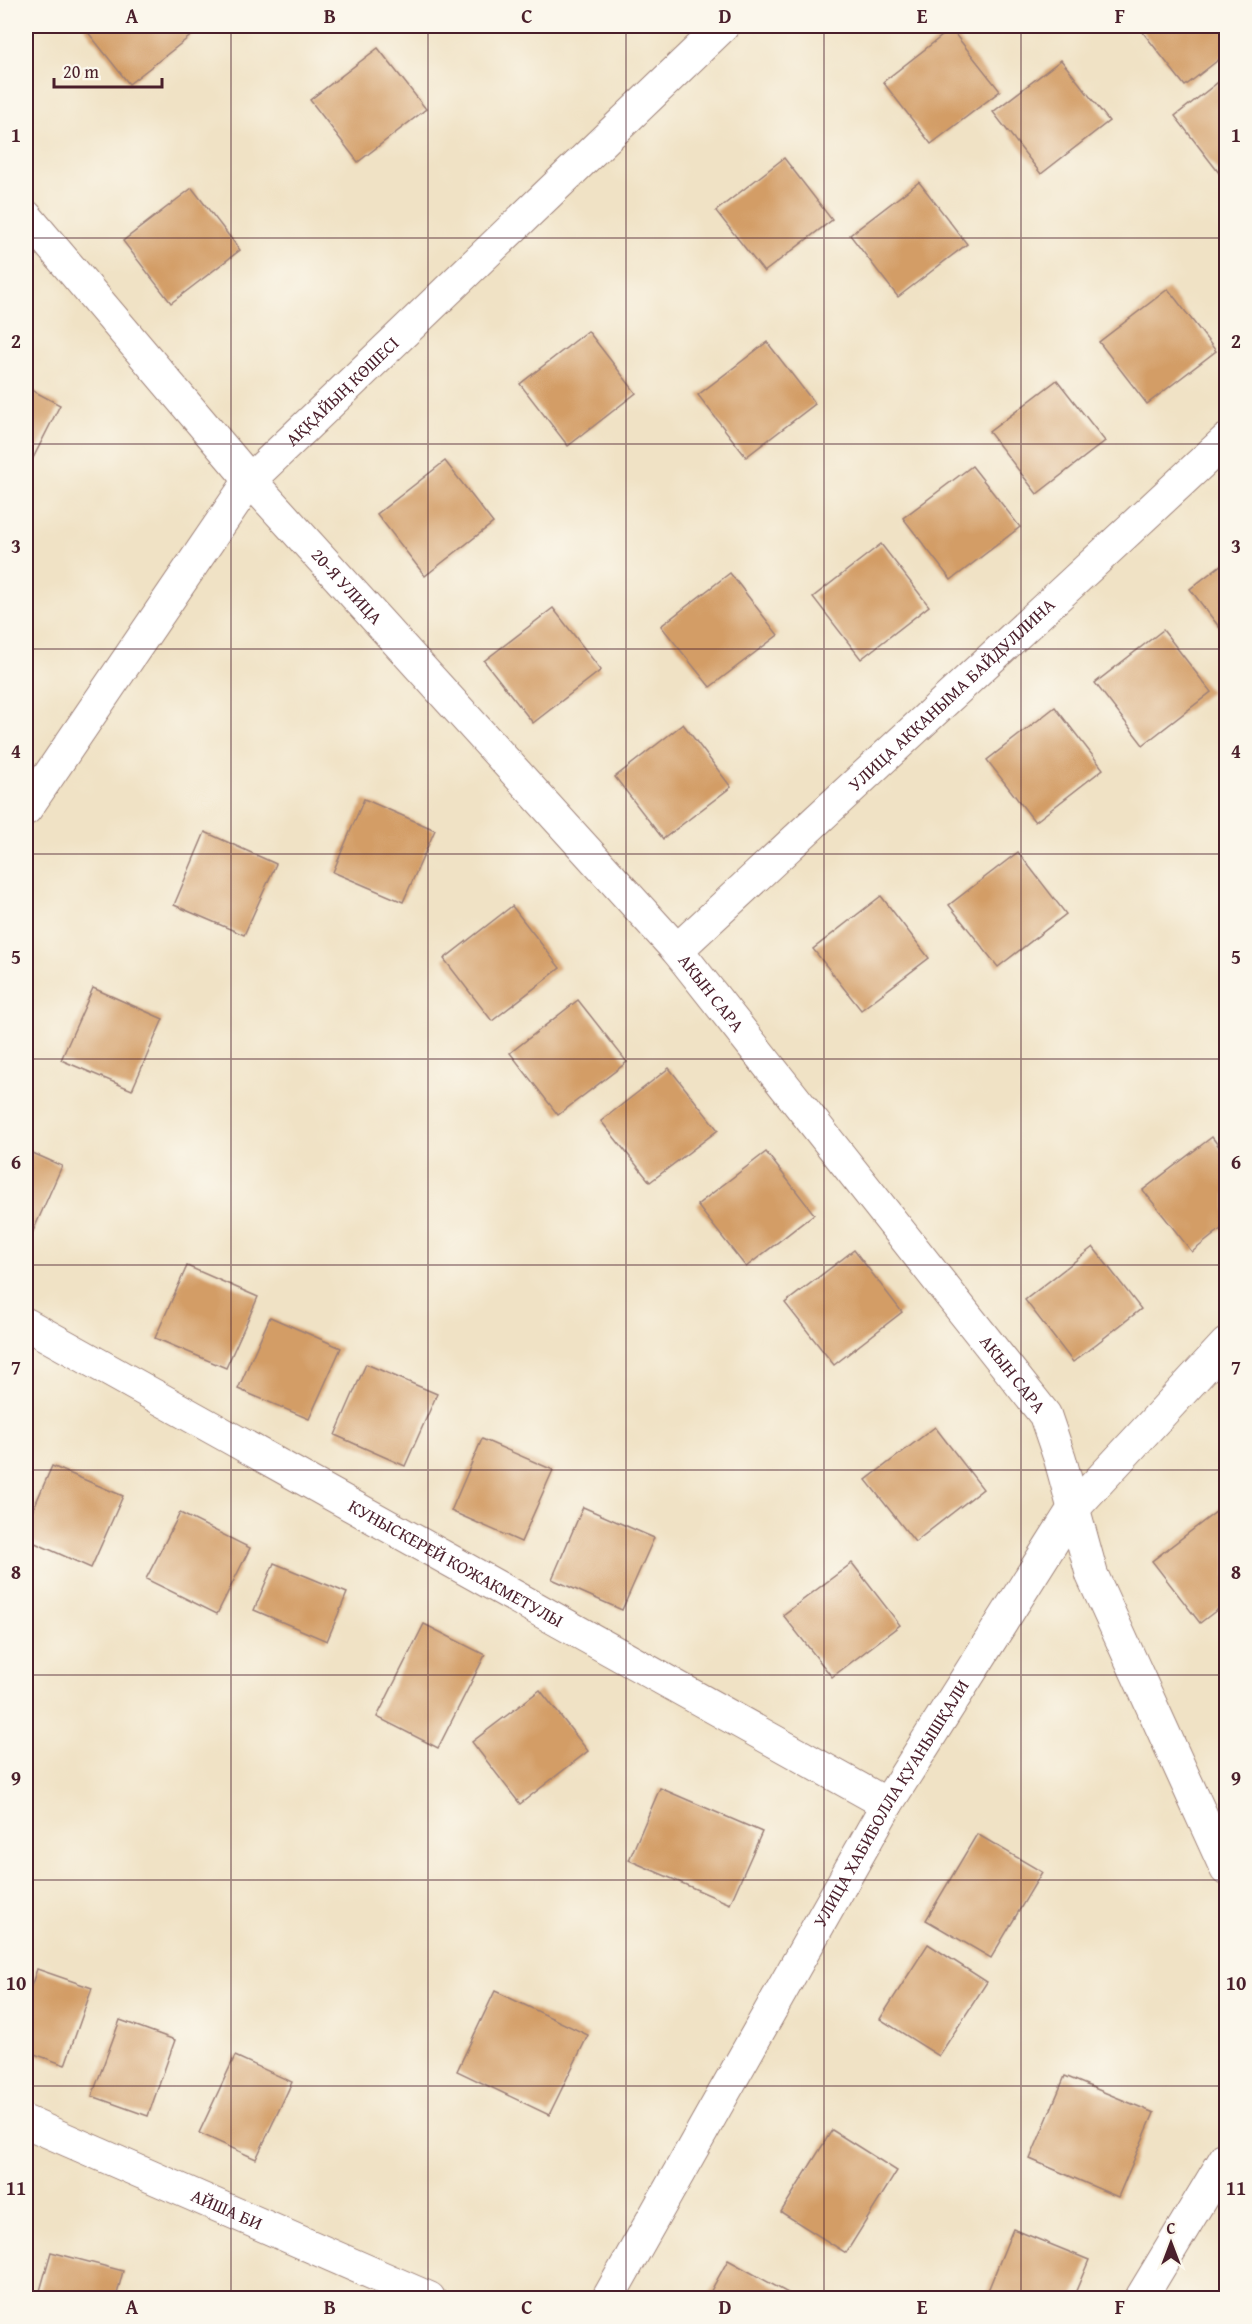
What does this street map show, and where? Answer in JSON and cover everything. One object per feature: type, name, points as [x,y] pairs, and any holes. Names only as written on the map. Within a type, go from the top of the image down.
[{"type":"street","name":"АҚҚАЙЫҢ КӨШЕСІ","points":[[26,809],[250,480],[723,26]]},
{"type":"street","name":"20-Я УЛИЦА","points":[[26,216],[250,480],[677,950]]},
{"type":"street","name":"УЛИЦА АККАНЫМА БАЙДУЛЛИНА","points":[[677,950],[1227,440]]},
{"type":"street","name":"АКЫН САРА","points":[[677,950],[1045,1415],[1060,1459],[1092,1575],[1227,1869]]},
{"type":"street","name":"КУНЫСКЕРЕЙ КОЖАКМЕТУЛЫ","points":[[26,1324],[887,1804]]},
{"type":"street","name":"УЛИЦА ХАБИБОЛЛА ҚУАНЫШҚАЛИ","points":[[608,2298],[887,1804],[1074,1509],[1227,1344]]},
{"type":"street","name":"АЙША БИ","points":[[26,2122],[429,2298]]},
{"type":"street","points":[[1141,2298],[1227,2157]]},
{"type":"building","points":[[83,26],[192,26],[197,31],[129,84]]},
{"type":"building","points":[[1138,26],[1226,26],[1226,54],[1185,86]]},
{"type":"building","points":[[951,29],[1000,91],[931,144],[883,82]]},
{"type":"building","points":[[378,48],[426,109],[358,162],[310,100]]},
{"type":"building","points":[[1061,60],[1109,121],[1041,174],[993,112]]},
{"type":"building","points":[[1226,76],[1226,175],[1223,178],[1175,116]]},
{"type":"building","points":[[784,158],[832,220],[764,272],[716,211]]},
{"type":"building","points":[[919,182],[967,244],[898,297],[850,235]]},
{"type":"building","points":[[192,188],[240,250],[171,303],[123,241]]},
{"type":"building","points":[[1168,289],[1216,351],[1147,404],[1099,342]]},
{"type":"building","points":[[588,331],[636,393],[568,446],[520,384]]},
{"type":"building","points":[[767,342],[815,404],[746,457],[698,395]]},
{"type":"building","points":[[1057,380],[1105,441],[1037,494],[989,432]]},
{"type":"building","points":[[26,387],[60,405],[27,470],[26,469]]},
{"type":"building","points":[[445,461],[493,523],[425,576],[377,514]]},
{"type":"building","points":[[972,466],[1020,527],[951,580],[903,518]]},
{"type":"building","points":[[881,544],[929,606],[861,659],[813,597]]},
{"type":"building","points":[[1226,561],[1226,636],[1190,589]]},
{"type":"building","points":[[730,573],[778,635],[710,687],[661,626]]},
{"type":"building","points":[[553,608],[601,670],[533,723],[484,661]]},
{"type":"building","points":[[1163,630],[1211,692],[1143,745],[1095,683]]},
{"type":"building","points":[[1055,707],[1103,769],[1035,822],[987,760]]},
{"type":"building","points":[[683,724],[731,787],[663,839],[615,777]]},
{"type":"building","points":[[364,799],[435,830],[403,902],[333,872]]},
{"type":"building","points":[[205,832],[276,864],[244,935],[174,905]]},
{"type":"building","points":[[1018,852],[1066,914],[998,967],[949,905]]},
{"type":"building","points":[[881,896],[929,958],[861,1010],[813,949]]},
{"type":"building","points":[[512,906],[560,968],[492,1021],[444,959]]},
{"type":"building","points":[[93,988],[163,1019],[132,1090],[61,1060]]},
{"type":"building","points":[[578,1000],[627,1062],[558,1115],[510,1053]]},
{"type":"building","points":[[669,1068],[718,1130],[650,1182],[601,1121]]},
{"type":"building","points":[[1212,1137],[1226,1156],[1226,1225],[1192,1252],[1143,1190]]},
{"type":"building","points":[[26,1150],[62,1166],[30,1238],[26,1236]]},
{"type":"building","points":[[766,1152],[814,1214],[746,1267],[697,1205]]},
{"type":"building","points":[[1093,1247],[1141,1309],[1073,1362],[1025,1300]]},
{"type":"building","points":[[854,1250],[902,1312],[834,1365],[785,1303]]},
{"type":"building","points":[[187,1266],[258,1297],[226,1368],[155,1338]]},
{"type":"building","points":[[270,1317],[341,1348],[309,1419],[238,1389]]},
{"type":"building","points":[[366,1364],[437,1394],[405,1466],[335,1435]]},
{"type":"building","points":[[935,1427],[983,1489],[915,1542],[866,1480]]},
{"type":"building","points":[[482,1439],[553,1470],[521,1542],[451,1511]]},
{"type":"building","points":[[52,1466],[123,1496],[91,1568],[26,1539],[26,1526]]},
{"type":"building","points":[[583,1507],[654,1538],[622,1610],[552,1579]]},
{"type":"building","points":[[1221,1508],[1226,1516],[1226,1603],[1200,1623],[1152,1561]]},
{"type":"building","points":[[180,1513],[250,1548],[217,1614],[146,1579]]},
{"type":"building","points":[[274,1563],[347,1593],[327,1641],[254,1610]]},
{"type":"building","points":[[852,1563],[900,1625],[832,1677],[783,1615]]},
{"type":"building","points":[[424,1624],[485,1655],[438,1748],[377,1717]]},
{"type":"building","points":[[540,1690],[588,1751],[520,1804],[472,1742]]},
{"type":"building","points":[[660,1788],[762,1832],[730,1904],[629,1860]]},
{"type":"building","points":[[977,1834],[1042,1872],[991,1958],[926,1920]]},
{"type":"building","points":[[928,1944],[987,1982],[939,2056],[880,2019]]},
{"type":"building","points":[[37,1969],[92,1988],[65,2065],[26,2051],[26,2001]]},
{"type":"building","points":[[495,1991],[588,2035],[549,2115],[457,2071]]},
{"type":"building","points":[[120,2020],[175,2040],[148,2116],[92,2096]]},
{"type":"building","points":[[235,2056],[292,2082],[256,2159],[199,2133]]},
{"type":"building","points":[[1065,2076],[1154,2113],[1118,2197],[1030,2159]]},
{"type":"building","points":[[832,2130],[897,2171],[846,2253],[781,2212]]},
{"type":"building","points":[[1013,2229],[1089,2260],[1073,2298],[985,2298]]},
{"type":"building","points":[[51,2252],[123,2271],[116,2298],[38,2298]]},
{"type":"building","points":[[728,2260],[797,2298],[707,2298]]}]
